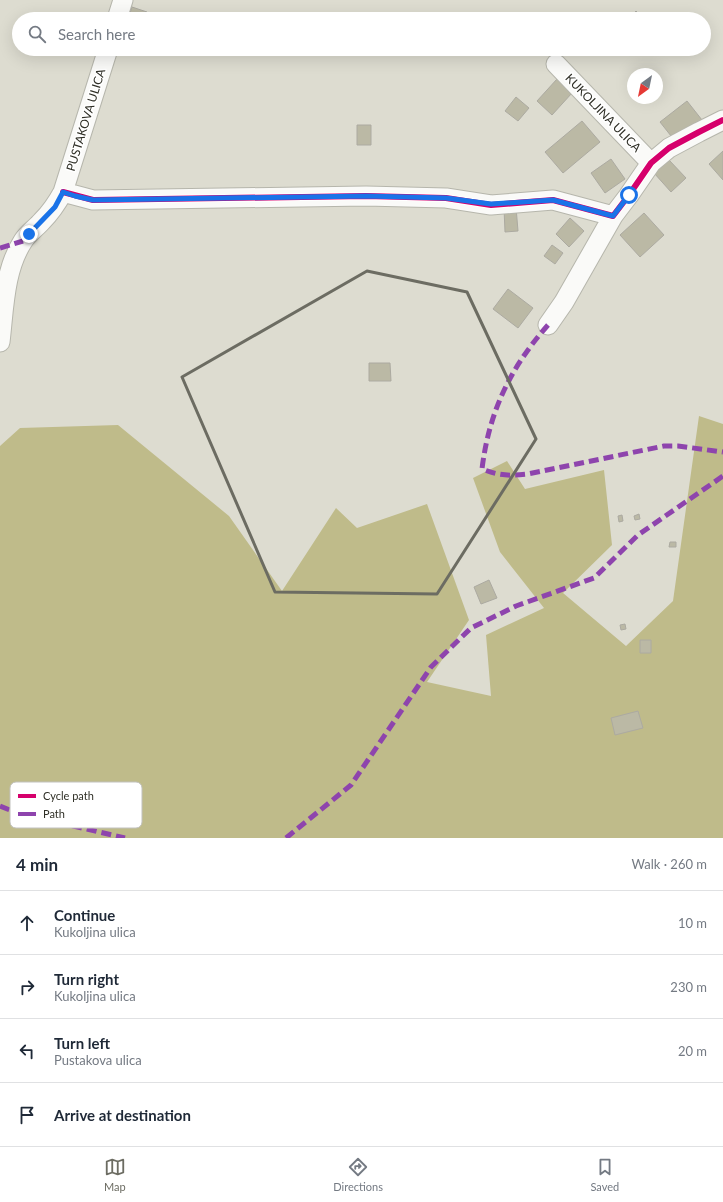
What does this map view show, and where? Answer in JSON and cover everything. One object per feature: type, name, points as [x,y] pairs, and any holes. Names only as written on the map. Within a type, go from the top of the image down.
[{"type":"street","points":[[119,12],[123,0]]},
{"type":"street","name":"PUSTAKOVA ULICA","points":[[0,342],[8,282],[16,254],[29,234],[55,207],[63,192],[106,56]]},
{"type":"street","name":"KUKOLJINA ULICA","points":[[556,64],[651,163]]},
{"type":"street","name":"KUKOLJINA ULICA","points":[[548,325],[564,302],[613,216],[651,163],[670,148],[723,120]]},
{"type":"street","points":[[63,192],[93,200],[366,196],[446,198],[491,204],[553,200],[613,216]]},
{"type":"highlighted area","points":[[367,271],[467,292],[536,439],[437,594],[275,592],[182,377]]},
{"type":"shaded area","points":[[699,416],[723,424],[723,838],[0,838],[0,446],[20,428],[118,425],[229,516],[282,591],[336,508],[357,528],[427,504],[469,620],[427,682],[491,696],[486,635],[544,608],[500,552],[473,478],[507,461],[525,489],[604,470],[612,545],[563,593],[626,646],[673,601]]},
{"type":"building","points":[[132,7],[147,12],[130,12]]},
{"type":"building","points":[[557,79],[572,93],[552,115],[537,101]]},
{"type":"building","points":[[516,97],[529,108],[518,121],[505,111]]},
{"type":"building","points":[[687,101],[702,120],[675,141],[660,122]]},
{"type":"building","points":[[582,121],[600,142],[563,173],[545,152]]},
{"type":"building","points":[[357,125],[371,125],[371,145],[357,145]]},
{"type":"building","points":[[723,151],[723,180],[709,164]]},
{"type":"building","points":[[611,159],[625,179],[605,193],[591,173]]},
{"type":"building","points":[[669,160],[686,178],[671,192],[654,173]]},
{"type":"building","points":[[516,207],[518,231],[505,232],[504,208]]},
{"type":"building","points":[[644,213],[664,235],[640,257],[620,235]]},
{"type":"building","points":[[570,218],[584,231],[569,247],[556,234]]},
{"type":"building","points":[[552,245],[563,253],[555,264],[544,256]]},
{"type":"building","points":[[508,289],[533,308],[518,328],[493,309]]},
{"type":"building","points":[[369,363],[390,363],[391,381],[369,381]]},
{"type":"building","points":[[639,514],[640,519],[635,520],[634,516]]},
{"type":"building","points":[[622,515],[623,521],[619,522],[618,516]]},
{"type":"building","points":[[670,542],[676,542],[676,547],[669,547]]},
{"type":"building","points":[[489,580],[497,598],[481,604],[474,587]]},
{"type":"building","points":[[625,624],[626,629],[621,630],[620,625]]},
{"type":"building","points":[[640,640],[651,640],[651,653],[640,653]]},
{"type":"building","points":[[638,711],[643,728],[615,735],[611,718]]},
{"type":"marked path","points":[[0,248],[23,241]]},
{"type":"marked path","points":[[548,325],[512,374],[503,392],[490,428],[482,469],[505,475],[528,474],[664,446],[678,446],[723,452]]},
{"type":"marked path","points":[[286,838],[351,785],[431,667],[471,628],[516,606],[594,578],[638,535],[723,476]]},
{"type":"marked path","points":[[0,806],[10,810]]},
{"type":"marked path","points":[[82,828],[125,838]]},
{"type":"cycle path","points":[[63,192],[93,200],[366,196],[446,198],[491,205],[553,200],[613,216],[651,163],[669,148],[723,120]]},
{"type":"route","points":[[29,234],[55,207],[63,192],[93,200],[366,196],[446,198],[491,204],[514,204],[553,200],[613,216],[629,195]]}]
